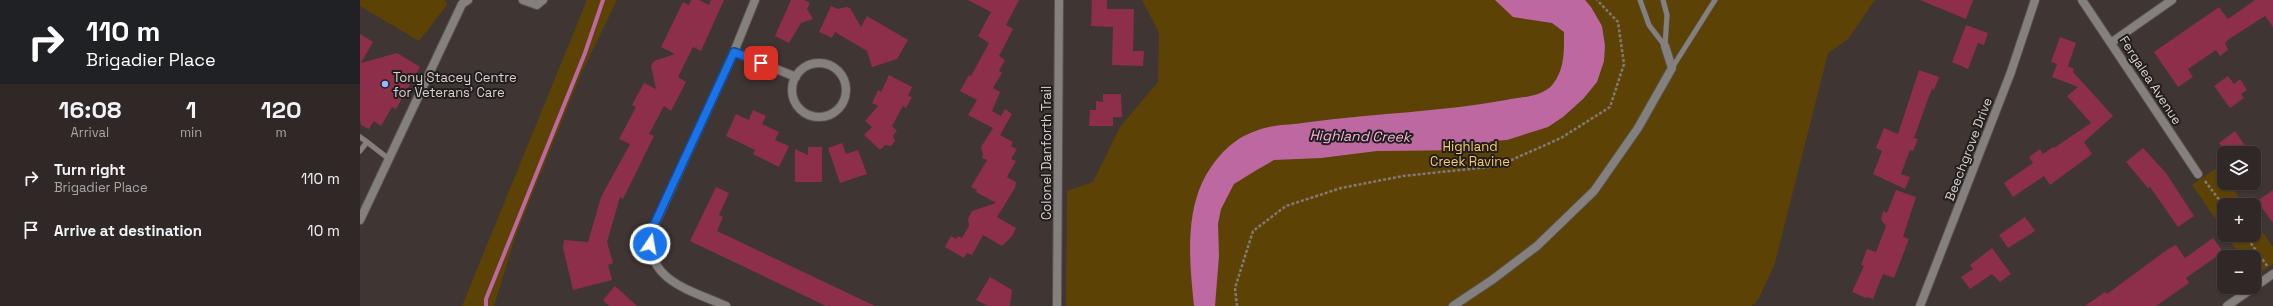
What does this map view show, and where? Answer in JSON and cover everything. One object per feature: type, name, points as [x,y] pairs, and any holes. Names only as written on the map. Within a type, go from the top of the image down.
[{"type":"street","points":[[523,0],[537,5],[543,0]]},
{"type":"street","points":[[726,306],[667,278],[653,260],[650,244],[653,227],[734,52],[755,0]]},
{"type":"street","name":"Colonel Danforth Trail","points":[[1057,306],[1058,0]]},
{"type":"street","name":"Beechgrove Drive","points":[[1920,306],[2011,72],[2035,0]]},
{"type":"street","name":"Fergalea Avenue","points":[[2082,0],[2112,42],[2198,174]]},
{"type":"street","points":[[2112,42],[2172,0]]},
{"type":"street","points":[[360,220],[464,1]]},
{"type":"street","points":[[1453,306],[1492,280],[1537,246],[1594,191],[1638,128],[1672,68],[1666,46]]},
{"type":"street","points":[[734,52],[796,77]]},
{"type":"street","points":[[817,63],[830,66],[841,74],[845,82],[844,100],[832,113],[816,117],[808,114],[795,102],[793,85],[796,77],[801,70],[809,65],[817,63]]},
{"type":"street","points":[[2227,306],[2273,274]]},
{"type":"lane","points":[[1640,0],[1649,25],[1666,46]]},
{"type":"lane","points":[[1663,0],[1667,15],[1666,46]]},
{"type":"lane","points":[[1672,68],[1715,0]]},
{"type":"lane","points":[[360,137],[389,159]]},
{"type":"lane","points":[[360,151],[367,142]]},
{"type":"path","points":[[1237,306],[1235,288],[1253,231],[1286,206],[1342,188],[1395,177],[1498,166],[1561,138],[1610,107],[1624,64],[1618,22],[1597,0]]},
{"type":"path","points":[[2198,174],[2218,198]]},
{"type":"path","points":[[2250,242],[2273,274]]},
{"type":"green space","points":[[360,0],[445,0],[447,5],[419,41],[360,6]]},
{"type":"green space","points":[[587,0],[617,0],[581,74],[515,237],[494,306],[462,306]]},
{"type":"green space","name":"Highland Creek Ravine","points":[[1142,0],[1875,0],[1848,39],[1828,53],[1775,263],[1758,300],[1752,306],[1066,306],[1067,191],[1093,182],[1120,127],[1158,82],[1159,33]]},
{"type":"green space","points":[[2217,168],[2217,190],[2234,190],[2239,198],[2217,198],[2217,221],[2192,185]]},
{"type":"green space","points":[[2261,230],[2273,247],[2273,264],[2261,272],[2261,250],[2237,250],[2231,242],[2261,242]]},
{"type":"water","name":"Highland Creek","points":[[1495,0],[1585,0],[1602,26],[1605,46],[1604,61],[1597,82],[1583,99],[1563,117],[1548,127],[1507,140],[1491,141],[1480,150],[1377,151],[1321,158],[1274,160],[1234,184],[1221,209],[1218,224],[1219,256],[1215,306],[1194,306],[1190,244],[1193,212],[1197,197],[1202,183],[1220,155],[1239,139],[1263,128],[1359,116],[1433,110],[1525,97],[1544,92],[1553,84],[1562,66],[1564,32],[1552,23],[1513,17]]},
{"type":"building","points":[[691,0],[699,0],[709,5],[711,0],[724,0],[701,51],[693,47],[678,77],[686,82],[671,111],[664,106],[649,134],[654,136],[623,199],[620,197],[607,242],[613,263],[608,265],[612,280],[573,290],[563,248],[564,240],[588,242],[601,197],[630,144],[619,139],[636,107],[632,105],[644,83],[656,89],[651,66],[654,61],[675,54],[661,47],[683,2],[689,5]]},
{"type":"building","points":[[791,0],[804,0],[810,3],[807,9],[813,19],[801,23],[789,43],[775,36]]},
{"type":"building","points":[[968,0],[1019,0],[1006,25],[1013,29],[999,56],[1005,60],[999,71],[1002,73],[993,88],[1000,92],[992,111],[1001,116],[1005,109],[1012,114],[1000,135],[1013,142],[1011,146],[1017,149],[1011,159],[1016,161],[1007,177],[1016,182],[1015,188],[997,217],[1016,228],[1012,236],[1002,246],[983,235],[972,255],[967,253],[964,258],[945,247],[951,236],[956,239],[958,236],[962,238],[969,226],[968,219],[972,211],[996,203],[976,192],[977,190],[971,187],[987,160],[982,158],[983,155],[981,147],[993,128],[968,115],[977,100],[960,91],[969,75],[971,76],[989,43],[978,36],[991,12]]},
{"type":"building","points":[[1092,0],[1107,0],[1107,9],[1134,9],[1133,51],[1144,51],[1143,66],[1112,65],[1113,27],[1091,26]]},
{"type":"building","points":[[1920,0],[1973,0],[1966,19]]},
{"type":"building","points":[[2255,0],[2273,0],[2273,27],[2265,16],[2229,39],[2225,43],[2228,50],[2220,56],[2216,50],[2188,69],[2193,77],[2178,87],[2154,52],[2219,7],[2228,19]]},
{"type":"building","points":[[831,6],[838,9],[846,7],[850,8],[861,27],[867,16],[908,40],[897,59],[872,67],[867,51],[835,32],[832,38],[819,32]]},
{"type":"building","points":[[1966,25],[1988,33],[1984,45],[1978,43],[1968,69],[1952,62]]},
{"type":"building","name":"Tony Stacey Centre for Veterans' Care","points":[[360,34],[373,42],[361,63],[397,53],[420,67],[396,109],[392,107],[381,126],[374,121],[369,129],[361,125],[360,120]]},
{"type":"building","points":[[2060,37],[2076,43],[2068,66],[2074,69],[2073,72],[2113,116],[2084,142],[2092,154],[2050,185],[2044,176],[2013,197],[2004,183],[2033,163],[2029,157],[2040,149],[2043,154],[2053,147],[2054,148],[2091,123],[2067,96],[2078,87],[2052,77],[2057,64],[2051,62]]},
{"type":"building","points":[[1919,70],[1939,77],[1934,90],[1932,89],[1914,138],[1918,139],[1913,151],[1910,150],[1901,174],[1910,177],[1905,189],[1873,174],[1882,151],[1876,148],[1884,128],[1898,134]]},
{"type":"building","points":[[889,75],[912,87],[908,96],[912,97],[906,108],[903,106],[892,126],[897,131],[893,136],[895,141],[891,146],[885,145],[880,150],[864,135],[872,127],[865,121],[878,106],[872,103],[878,90],[881,92]]},
{"type":"building","points":[[2228,76],[2234,84],[2240,79],[2247,90],[2241,94],[2244,98],[2230,108],[2214,86]]},
{"type":"building","points":[[1103,94],[1121,94],[1122,117],[1113,117],[1113,126],[1089,126],[1090,110],[1096,110],[1096,101],[1103,102]]},
{"type":"building","points":[[753,110],[766,116],[762,124],[779,132],[775,140],[789,146],[779,167],[753,154],[755,150],[726,136],[736,114],[749,120]]},
{"type":"building","points":[[2235,131],[2245,146],[2221,146],[2219,143]]},
{"type":"building","points":[[842,143],[846,154],[858,150],[867,174],[840,183],[828,148]]},
{"type":"building","points":[[808,147],[822,147],[822,182],[795,182],[795,149],[808,155]]},
{"type":"building","points":[[2143,148],[2166,173],[2194,216],[2178,227],[2150,187],[2148,188],[2126,162]]},
{"type":"building","points":[[716,187],[729,193],[719,215],[723,217],[717,231],[875,306],[826,306],[690,241]]},
{"type":"building","points":[[1896,190],[1916,197],[1903,237],[1909,239],[1894,278],[1883,274],[1873,299],[1866,298],[1852,292],[1864,266],[1861,265],[1867,249],[1876,252],[1886,226],[1881,220],[1883,211],[1887,213]]},
{"type":"building","points":[[2273,190],[2273,223],[2261,206],[2261,198]]},
{"type":"building","points":[[2025,217],[2035,231],[2008,248],[1999,235]]},
{"type":"building","points":[[2213,238],[2222,250],[2217,250],[2217,256],[2186,278],[2189,283],[2156,306],[2085,306],[2105,292],[2107,294],[2168,249],[2176,245],[2185,258]]},
{"type":"building","points":[[1992,248],[2011,274],[2000,282],[1992,274],[1970,289],[1961,277],[1973,269],[1970,265]]},
{"type":"building","points":[[990,277],[1012,290],[1010,306],[988,306],[976,300]]},
{"type":"building","points":[[615,286],[637,306],[609,306],[603,300]]},
{"type":"waterway","points":[[486,306],[486,299],[585,53],[603,0]]},
{"type":"place","name":"Tony Stacey Centre for Veterans' Care","points":[[385,84]]},
{"type":"route","points":[[650,244],[650,235],[653,227],[734,52],[761,63]]}]
